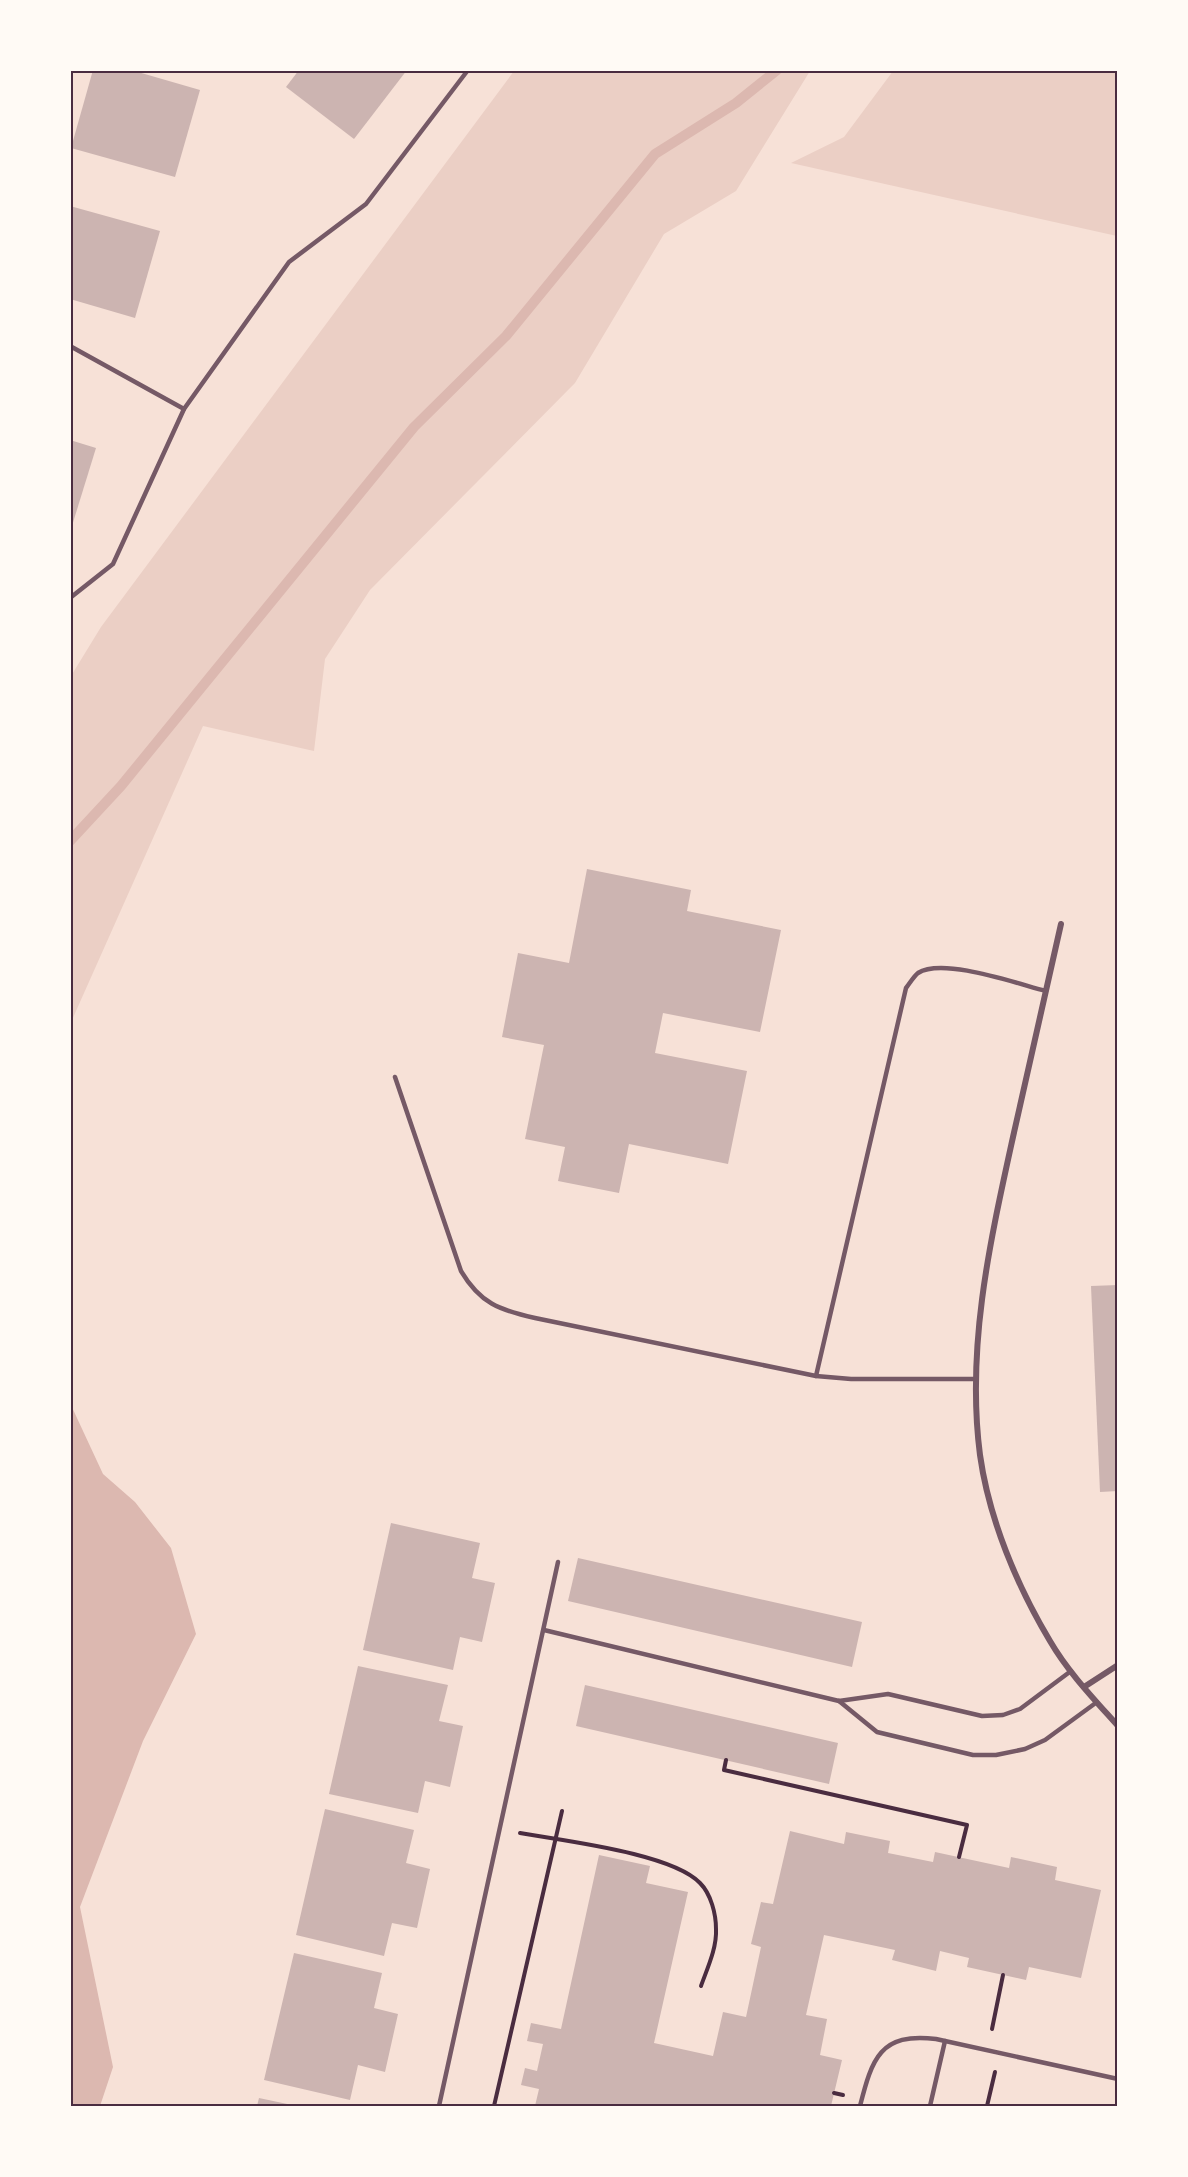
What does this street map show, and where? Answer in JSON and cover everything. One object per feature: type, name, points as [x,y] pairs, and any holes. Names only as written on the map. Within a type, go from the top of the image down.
[{"type":"street","points":[[1061,924],[994,1222],[979,1310],[975,1379],[980,1456],[995,1518],[1013,1567],[1050,1641],[1084,1688],[1118,1726]]},
{"type":"street","points":[[1084,1688],[1118,1665]]},
{"type":"lane","points":[[70,598],[113,564],[184,409],[289,262],[366,204],[468,70]]},
{"type":"lane","points":[[70,346],[184,409]]},
{"type":"lane","points":[[816,1376],[906,987],[918,973],[936,968],[953,969],[1046,991]]},
{"type":"lane","points":[[395,1077],[461,1271],[471,1289],[489,1304],[535,1318],[816,1376],[851,1379],[975,1379]]},
{"type":"lane","points":[[439,2106],[558,1562]]},
{"type":"lane","points":[[544,1630],[839,1701],[888,1694],[982,1716],[1003,1715],[1020,1709],[1072,1671]]},
{"type":"lane","points":[[839,1701],[877,1732],[973,1755],[996,1755],[1025,1749],[1045,1740],[1096,1702]]},
{"type":"lane","points":[[860,2106],[869,2072],[877,2056],[890,2044],[914,2037],[945,2041],[1118,2079]]},
{"type":"lane","points":[[930,2106],[945,2041]]},
{"type":"path","points":[[726,1760],[724,1770],[966,1825],[959,1857]]},
{"type":"path","points":[[494,2106],[562,1811]]},
{"type":"path","points":[[499,1829],[664,1863],[691,1876],[701,1884],[714,1911],[717,1931],[701,1986]]},
{"type":"path","points":[[988,2050],[1003,1975]]},
{"type":"path","points":[[987,2106],[999,2053]]},
{"type":"shaded area","points":[[514,71],[810,71],[736,191],[664,234],[575,383],[370,590],[325,659],[314,751],[203,726],[72,1020],[71,1073],[71,676],[101,627]]},
{"type":"shaded area","points":[[893,71],[1117,71],[1117,236],[791,163],[844,137]]},
{"type":"shaded area","points":[[70,1403],[103,1474],[135,1502],[171,1548],[196,1634],[143,1741],[80,1907],[113,2067],[100,2106],[70,2106]]},
{"type":"building","points":[[93,70],[131,70],[200,90],[175,177],[71,148]]},
{"type":"building","points":[[299,70],[407,70],[354,139],[286,87]]},
{"type":"building","points":[[70,206],[160,231],[135,318],[70,299]]},
{"type":"building","points":[[70,440],[96,448],[71,529],[70,529]]},
{"type":"building","points":[[587,869],[691,890],[687,911],[781,930],[760,1032],[663,1013],[655,1053],[747,1071],[728,1164],[629,1144],[619,1193],[558,1181],[565,1147],[525,1139],[544,1045],[502,1037],[518,953],[569,963]]},
{"type":"building","points":[[1118,1285],[1118,1491],[1100,1492],[1091,1286]]},
{"type":"building","points":[[391,1523],[480,1543],[472,1578],[495,1583],[482,1642],[460,1637],[453,1670],[363,1650]]},
{"type":"building","points":[[578,1558],[862,1622],[852,1667],[568,1601]]},
{"type":"building","points":[[358,1666],[448,1685],[439,1721],[463,1726],[450,1787],[425,1781],[418,1813],[329,1794]]},
{"type":"building","points":[[585,1685],[838,1743],[829,1784],[576,1726]]},
{"type":"building","points":[[325,1809],[414,1830],[406,1863],[430,1869],[417,1928],[392,1923],[384,1956],[296,1935]]},
{"type":"building","points":[[790,1831],[844,1844],[846,1832],[890,1841],[888,1853],[933,1862],[935,1852],[1009,1868],[1011,1857],[1057,1867],[1055,1880],[1101,1890],[1081,1978],[1029,1967],[1026,1980],[967,1967],[969,1958],[940,1951],[936,1971],[892,1960],[895,1950],[824,1935],[806,2015],[827,2019],[820,2055],[842,2060],[831,2106],[535,2106],[539,2089],[521,2085],[525,2068],[537,2071],[543,2044],[527,2041],[531,2023],[561,2029],[599,1855],[650,1866],[646,1883],[688,1892],[654,2043],[713,2056],[723,2012],[746,2017],[761,1947],[751,1944],[761,1902],[773,1904]]},
{"type":"building","points":[[294,1953],[382,1973],[374,2008],[398,2014],[385,2072],[358,2065],[350,2100],[264,2080]]},
{"type":"building","points":[[259,2098],[292,2105],[292,2106],[257,2106]]},
{"type":"waterway","points":[[70,841],[121,786],[414,427],[506,336],[655,154],[736,103],[777,70]]}]
